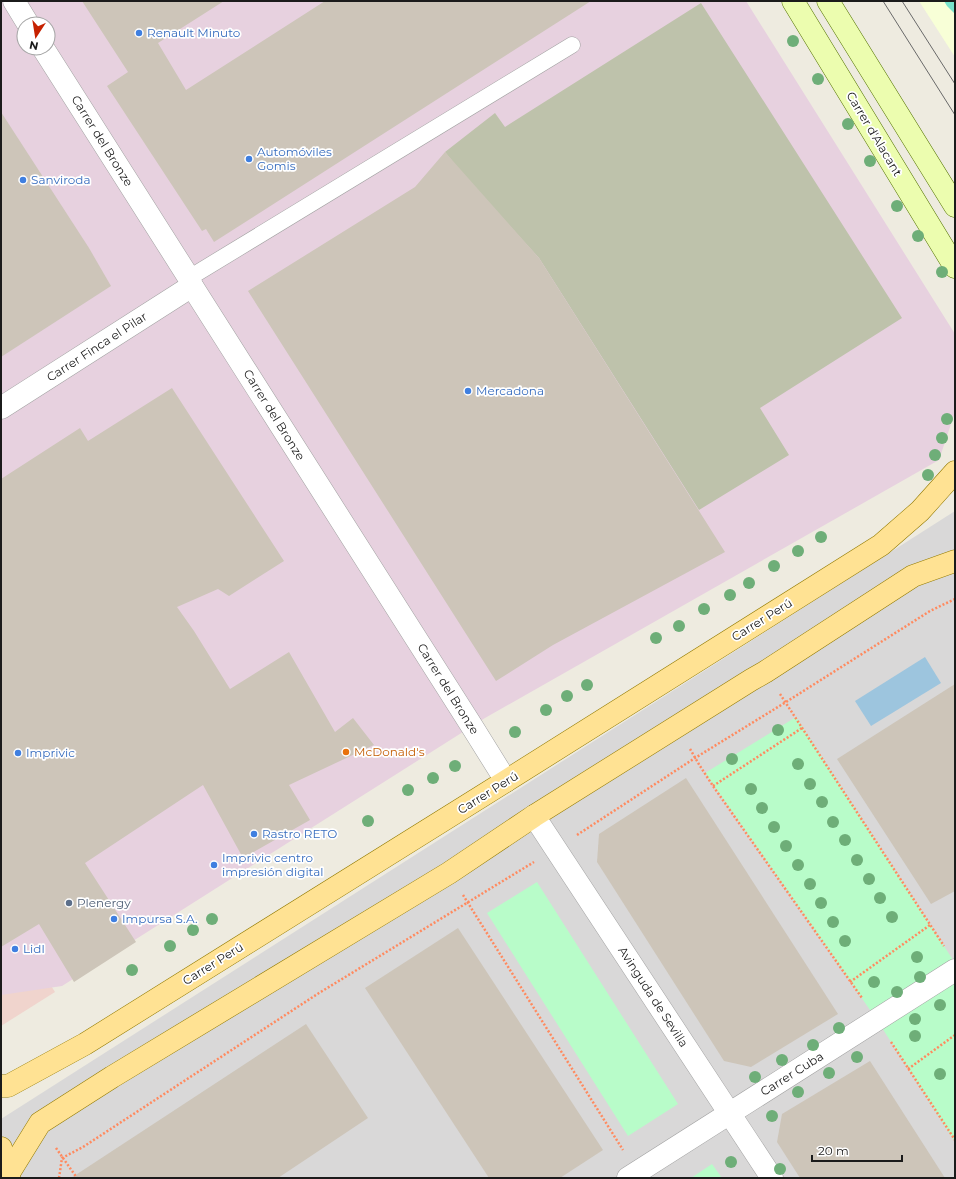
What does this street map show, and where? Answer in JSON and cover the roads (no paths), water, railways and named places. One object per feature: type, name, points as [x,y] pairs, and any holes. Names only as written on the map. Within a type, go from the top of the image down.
[{"type":"main road","name":"Carrer d'Alacant","points":[[793,1],[955,267]]},
{"type":"main road","points":[[828,1],[955,206]]},
{"type":"main road","name":"Carrer Perú","points":[[1,1086],[8,1086],[85,1044],[881,545],[920,511],[955,472]]},
{"type":"main road","points":[[9,1175],[40,1123],[112,1077],[449,873],[534,816],[765,672],[914,576],[955,561]]},
{"type":"main road","points":[[1,1148],[9,1175]]},
{"type":"street","points":[[14,1],[23,16]]},
{"type":"street","name":"Carrer del Bronze","points":[[48,56],[506,781]]},
{"type":"street","name":"Carrer Finca el Pilar","points":[[1,408],[190,282]]},
{"type":"street","name":"Avinguda de Sevilla","points":[[534,816],[772,1178]]},
{"type":"street","name":"Carrer Cuba","points":[[633,1175],[877,1020],[951,960]]},
{"type":"lane","points":[[190,282],[572,45]]},
{"type":"tram line","points":[[883,1],[955,115]]},
{"type":"tram line","points":[[902,1],[955,84]]},
{"type":"place","name":"Renault Minuto","points":[[139,33]]},
{"type":"place","name":"Automóviles Gomis","points":[[249,159]]},
{"type":"place","name":"Sanviroda","points":[[23,180]]},
{"type":"place","name":"Mercadona","points":[[468,391]]},
{"type":"place","name":"McDonald's","points":[[346,752]]},
{"type":"place","name":"Imprivic","points":[[18,753]]},
{"type":"place","name":"Rastro RETO","points":[[254,834]]},
{"type":"place","name":"Imprivic centro impresión digital","points":[[214,865]]},
{"type":"place","name":"Plenergy","points":[[69,903]]},
{"type":"place","name":"Impursa S.A.","points":[[114,919]]},
{"type":"place","name":"Lidl","points":[[15,949]]}]
